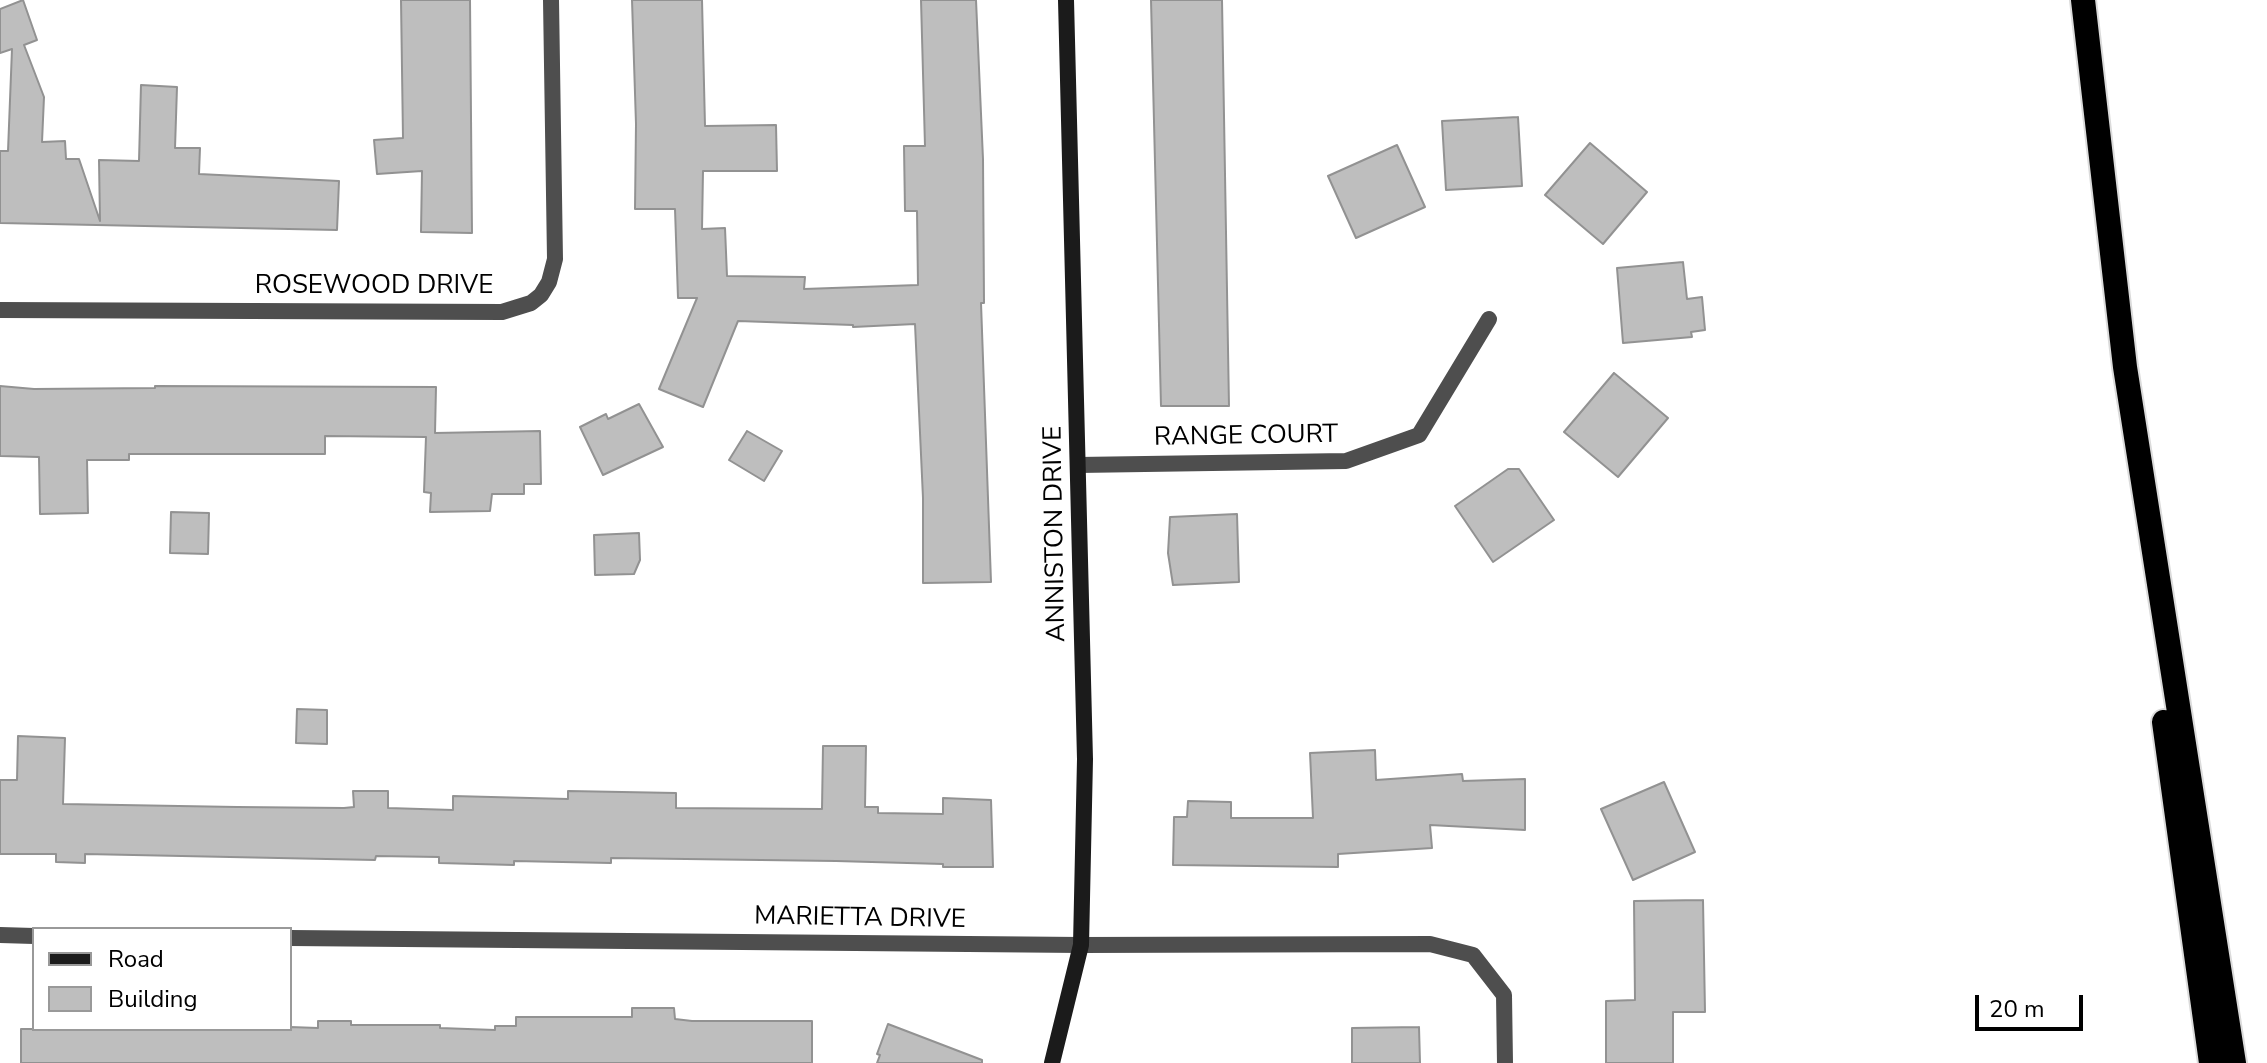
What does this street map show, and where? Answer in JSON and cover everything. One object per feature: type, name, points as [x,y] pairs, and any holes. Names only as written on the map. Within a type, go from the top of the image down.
[{"type":"highway","points":[[2083,0],[2147,597],[2211,1063]]},
{"type":"highway","points":[[2083,0],[2125,367],[2234,1063]]},
{"type":"street","name":"ROSEWOOD DRIVE","points":[[0,310],[502,312],[531,303],[549,282],[555,259],[551,0]]},
{"type":"street","name":"ANNISTON DRIVE","points":[[1052,1063],[1081,945],[1085,759],[1066,0]]},
{"type":"street","name":"RANGE COURT","points":[[1078,465],[1346,461],[1419,435],[1489,319]]},
{"type":"street","points":[[0,935],[32,936]]},
{"type":"street","name":"MARIETTA DRIVE","points":[[292,938],[1081,945],[1430,944],[1473,955],[1504,995],[1505,1063]]},
{"type":"building","points":[[23,0],[37,40],[24,45],[44,97],[42,142],[65,141],[66,159],[79,159],[100,221],[99,160],[139,161],[141,85],[177,87],[175,148],[200,148],[199,174],[339,181],[337,230],[0,223],[0,151],[8,151],[12,49],[0,53],[0,9]]},
{"type":"building","points":[[401,0],[470,0],[472,233],[421,232],[422,171],[377,174],[374,140],[403,138]]},
{"type":"building","points":[[632,0],[702,0],[705,126],[776,125],[777,171],[703,171],[702,229],[725,228],[727,276],[805,277],[804,289],[918,285],[917,211],[905,211],[904,146],[925,146],[921,0],[976,0],[983,159],[984,303],[981,303],[991,582],[923,583],[923,498],[915,324],[853,327],[738,321],[703,407],[659,389],[697,298],[678,298],[675,209],[635,209]]},
{"type":"building","points":[[1151,0],[1222,0],[1229,406],[1161,406]]},
{"type":"building","points":[[1518,117],[1522,186],[1446,190],[1442,121]]},
{"type":"building","points":[[1590,143],[1647,192],[1603,244],[1545,195]]},
{"type":"building","points":[[1397,145],[1425,207],[1356,238],[1328,176]]},
{"type":"building","points":[[1683,262],[1687,299],[1702,297],[1705,330],[1691,332],[1692,337],[1623,343],[1617,268]]},
{"type":"building","points":[[1614,373],[1668,418],[1618,477],[1564,432]]},
{"type":"building","points":[[0,386],[34,389],[436,387],[435,433],[540,431],[541,484],[524,484],[524,494],[492,494],[490,511],[430,512],[431,493],[424,492],[426,437],[325,436],[325,454],[129,454],[129,460],[87,460],[88,513],[40,514],[39,457],[0,456]]},
{"type":"building","points":[[639,404],[663,447],[603,475],[580,427],[606,414],[608,419]]},
{"type":"building","points":[[747,431],[782,451],[764,481],[729,460]]},
{"type":"building","points":[[1508,469],[1519,469],[1554,520],[1493,562],[1455,506]]},
{"type":"building","points":[[171,512],[209,513],[208,554],[170,553]]},
{"type":"building","points":[[1237,514],[1239,582],[1173,585],[1168,553],[1170,517]]},
{"type":"building","points":[[639,533],[640,560],[634,574],[595,575],[594,535]]},
{"type":"building","points":[[297,709],[327,710],[327,744],[296,743]]},
{"type":"building","points":[[18,736],[65,738],[63,804],[344,808],[354,807],[353,791],[388,791],[388,808],[453,810],[453,796],[568,799],[568,791],[676,793],[676,808],[822,809],[823,746],[866,746],[865,807],[878,807],[878,813],[943,814],[943,798],[991,800],[993,867],[611,858],[611,863],[514,861],[514,865],[439,863],[439,857],[376,856],[375,860],[85,854],[85,863],[56,862],[56,854],[0,854],[0,780],[17,780]]},
{"type":"building","points":[[1375,750],[1376,780],[1462,774],[1463,781],[1525,779],[1525,830],[1430,825],[1432,848],[1338,854],[1338,867],[1173,865],[1174,817],[1187,817],[1188,801],[1231,802],[1231,818],[1313,818],[1310,753]]},
{"type":"building","points":[[1664,782],[1695,852],[1633,880],[1601,809]]},
{"type":"building","points":[[1703,900],[1705,1012],[1673,1012],[1673,1063],[1606,1063],[1606,1001],[1635,1000],[1634,901]]},
{"type":"building","points":[[632,1008],[674,1008],[675,1019],[692,1021],[812,1021],[812,1063],[21,1063],[21,1029],[292,1031],[292,1027],[318,1028],[318,1021],[351,1021],[351,1025],[440,1025],[440,1028],[495,1030],[495,1026],[516,1026],[516,1017],[632,1017]]},
{"type":"building","points":[[888,1024],[982,1060],[982,1063],[877,1063],[880,1055],[877,1054]]},
{"type":"building","points":[[1419,1027],[1420,1063],[1352,1063],[1352,1028]]}]
